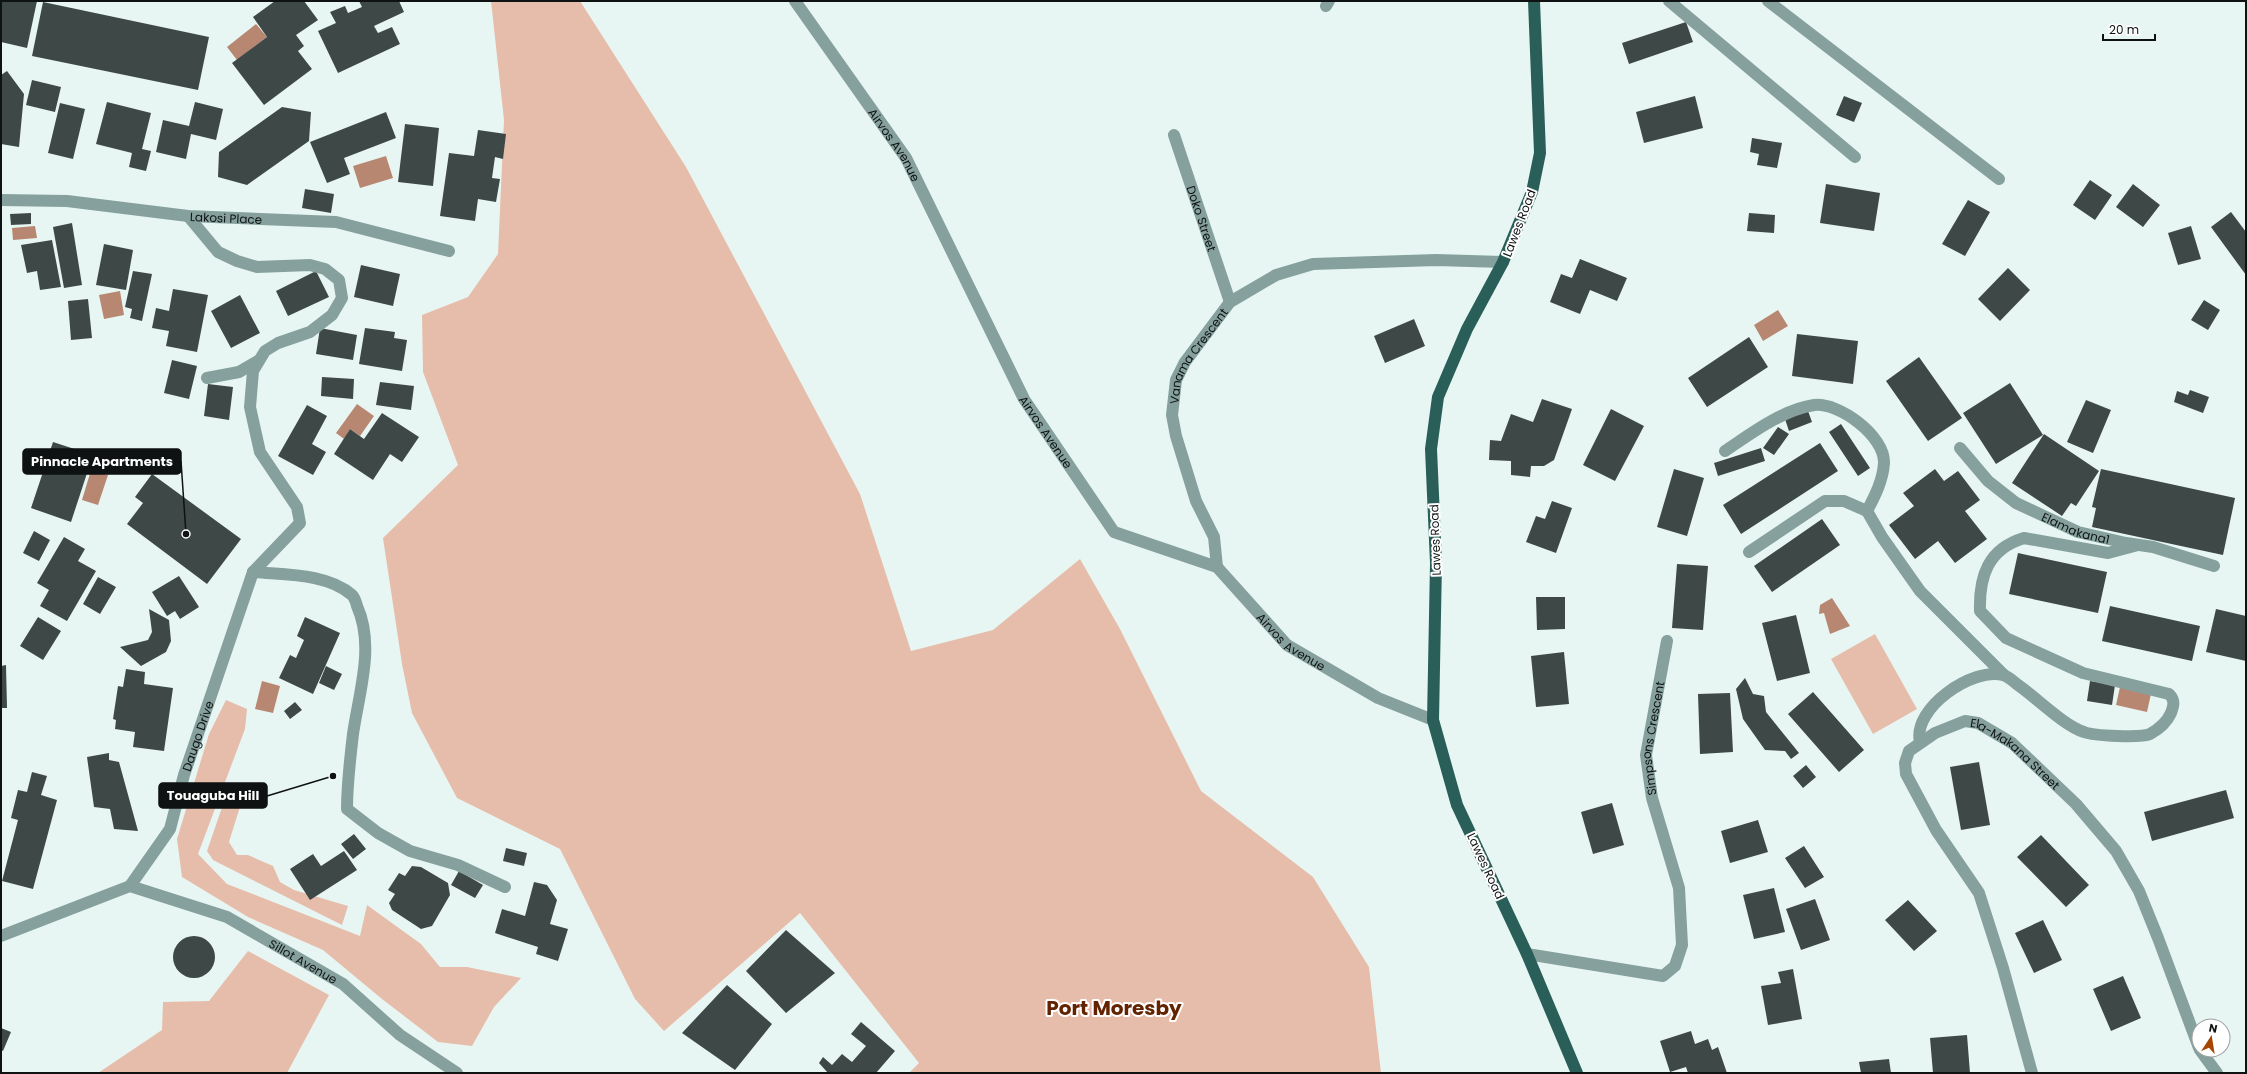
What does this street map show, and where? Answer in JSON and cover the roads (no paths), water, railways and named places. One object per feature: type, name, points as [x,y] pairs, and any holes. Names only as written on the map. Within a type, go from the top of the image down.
[{"type":"main road","name":"Lawes Road","points":[[1534,1],[1540,153],[1532,192],[1504,262],[1467,329],[1438,398],[1431,449],[1436,564],[1433,720],[1457,805],[1527,954],[1577,1073]]},
{"type":"street","name":"Airvos Avenue","points":[[795,1],[906,158],[1024,399],[1114,532],[1217,567],[1287,645],[1378,698],[1433,720]]},
{"type":"street","points":[[1669,1],[1855,157]]},
{"type":"street","points":[[1768,1],[1999,179]]},
{"type":"street","name":"Doko Street","points":[[1174,134],[1230,302]]},
{"type":"street","name":"Lakosi Place","points":[[1,200],[67,201],[188,216],[336,222],[449,251]]},
{"type":"street","points":[[188,216],[218,252],[237,261],[258,267],[310,265],[325,269],[339,280],[342,298],[332,314],[310,332],[278,343],[265,351],[259,360],[239,372],[207,378]]},
{"type":"street","name":"Vanama Crescent","points":[[1217,567],[1214,537],[1196,501],[1176,436],[1172,415],[1176,380],[1185,362],[1230,302],[1276,275],[1313,264],[1436,260],[1504,262]]},
{"type":"street","name":"Daugo Drive","points":[[130,886],[170,829],[184,775],[253,572],[300,523],[298,507],[260,452],[250,407],[253,371],[259,360]]},
{"type":"street","points":[[1725,451],[1764,426],[1793,411],[1816,405],[1833,408],[1854,418],[1870,433],[1879,445],[1884,462],[1878,489],[1868,511]]},
{"type":"street","name":"Elamakana1","points":[[1960,448],[1988,481],[2016,503],[2078,532],[2138,545],[2153,546],[2214,566]]},
{"type":"street","points":[[1749,552],[1825,501],[1844,501],[1868,511],[1882,537],[1920,591],[2004,675],[2039,699],[2061,718],[2082,732],[2097,736],[2149,734],[2168,721],[2174,707],[2173,699],[2169,694],[2083,672],[2006,638],[1980,611],[1979,593],[1984,574],[1994,555],[2011,542],[2024,538],[2108,553],[2138,545]]},
{"type":"street","points":[[253,572],[310,577],[335,585],[353,596],[360,611],[365,632],[362,692],[352,740],[347,786],[347,809],[378,833],[410,851],[458,865],[505,887]]},
{"type":"street","name":"Simpsons Crescent","points":[[1527,954],[1663,976],[1676,966],[1682,945],[1679,888],[1652,798],[1646,755],[1667,641]]},
{"type":"street","points":[[1920,742],[1918,735],[1920,726],[1930,707],[1954,689],[1983,674],[2004,675]]},
{"type":"street","name":"Ela-Makana Street","points":[[2032,1073],[2003,968],[1979,893],[1936,830],[1906,774],[1905,763],[1909,751],[1920,742],[1949,726],[1965,721],[1978,723],[2012,743],[2076,804],[2116,851],[2139,891],[2191,1026]]},
{"type":"street","points":[[1,936],[130,886]]},
{"type":"street","name":"Sillot Avenue","points":[[130,886],[227,917],[343,984],[400,1035],[457,1073]]},
{"type":"street","name":"Ela-Makana Street","points":[[2206,1058],[2217,1073]]},
{"type":"place","name":"Pinnacle Apartments","points":[[186,534]]},
{"type":"place","name":"Touaguba Hill","points":[[333,776]]},
{"type":"district","name":"Port Moresby","points":[[1114,1008]]}]
